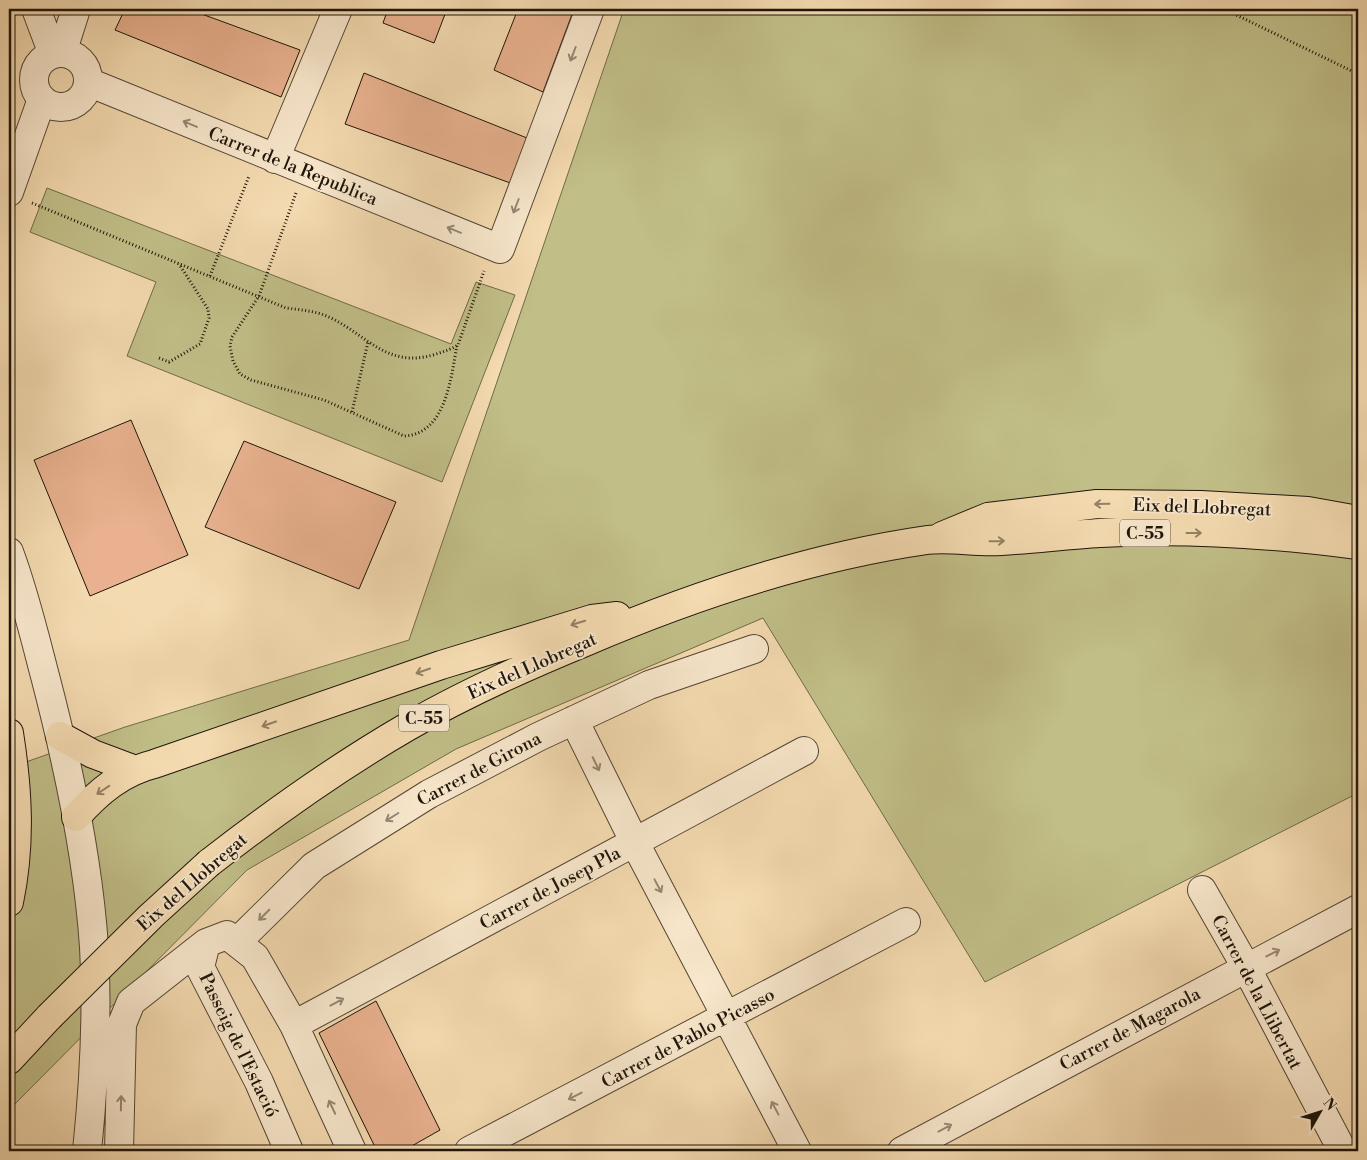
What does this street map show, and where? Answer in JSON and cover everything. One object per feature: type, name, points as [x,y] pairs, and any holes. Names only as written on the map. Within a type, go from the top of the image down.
[{"type":"highway","name":"Eix del Llobregat","points":[[931,540],[988,517],[1097,504],[1201,505],[1308,511],[1358,520]]},
{"type":"highway","name":"Eix del Llobregat","points":[[9,1060],[125,941],[209,863],[265,820],[406,728],[466,695],[661,610],[716,590],[845,555],[931,540],[998,542],[1102,533],[1200,533],[1303,538],[1358,545]]},
{"type":"highway","points":[[76,817],[95,795],[133,769],[154,764],[440,665],[545,633],[592,619],[661,610]]},
{"type":"highway","points":[[9,733],[18,810],[13,881],[9,902]]},
{"type":"highway","points":[[60,736],[92,754],[133,769]]},
{"type":"street","points":[[36,9],[58,53]]},
{"type":"street","points":[[58,53],[76,9]]},
{"type":"street","points":[[267,156],[338,9]]},
{"type":"street","points":[[496,247],[590,9]]},
{"type":"street","points":[[58,53],[70,54],[83,65],[88,82],[81,98],[66,106],[49,104],[42,99],[34,82],[35,73],[45,58],[58,53]]},
{"type":"street","name":"Carrer de la Republica","points":[[88,82],[496,247]]},
{"type":"street","points":[[18,196],[42,99]]},
{"type":"street","points":[[10,559],[60,736],[76,817],[94,946],[95,1059],[87,1151]]},
{"type":"street","name":"Carrer de Girona","points":[[237,942],[314,866],[429,794],[574,720],[649,685],[754,649]]},
{"type":"street","points":[[574,720],[635,843],[797,1151]]},
{"type":"street","name":"Carrer de Josep Pla","points":[[294,1025],[804,751]]},
{"type":"street","name":"Carrer de la Llibertat","points":[[1202,890],[1343,1145]]},
{"type":"street","name":"Carrer de Magarola","points":[[902,1151],[1358,909]]},
{"type":"street","name":"Carrer de Pablo Picasso","points":[[469,1151],[727,1018],[906,922]]},
{"type":"street","points":[[119,1151],[122,1024],[131,1002],[206,943],[227,934],[255,957],[294,1025],[352,1151]]},
{"type":"street","name":"Passeig de l'Estació","points":[[206,943],[200,967],[259,1082],[289,1151]]},
{"type":"path","points":[[1224,9],[1358,74]]},
{"type":"path","points":[[210,276],[267,156]]},
{"type":"path","points":[[305,171],[259,296],[232,337],[230,346],[233,360],[240,374],[251,380],[324,400],[404,436],[415,436],[426,430],[437,416],[449,387],[458,345],[496,247]]},
{"type":"path","points":[[18,196],[286,308],[309,310],[332,318],[385,352],[406,358],[423,357],[451,349],[458,345]]},
{"type":"path","points":[[158,358],[169,362],[200,344],[209,318],[208,309],[178,263]]},
{"type":"path","points":[[352,412],[368,342]]},
{"type":"shaded area","points":[[624,9],[1358,9],[1358,793],[985,982],[763,618],[456,749],[247,870],[9,1110],[9,768],[125,727],[409,640]]},
{"type":"shaded area","points":[[47,188],[451,344],[476,282],[515,295],[442,482],[127,356],[156,282],[30,232]]},
{"type":"building","points":[[125,9],[188,9],[300,50],[281,97],[115,30]]},
{"type":"building","points":[[388,9],[447,9],[434,43],[383,23]]},
{"type":"building","points":[[518,9],[574,9],[543,92],[494,70]]},
{"type":"building","points":[[364,73],[532,140],[516,185],[345,124]]},
{"type":"building","points":[[131,420],[188,555],[90,596],[34,460]]},
{"type":"building","points":[[244,441],[396,502],[359,589],[205,527]]},
{"type":"building","points":[[376,1001],[440,1130],[403,1151],[377,1151],[319,1033]]}]
